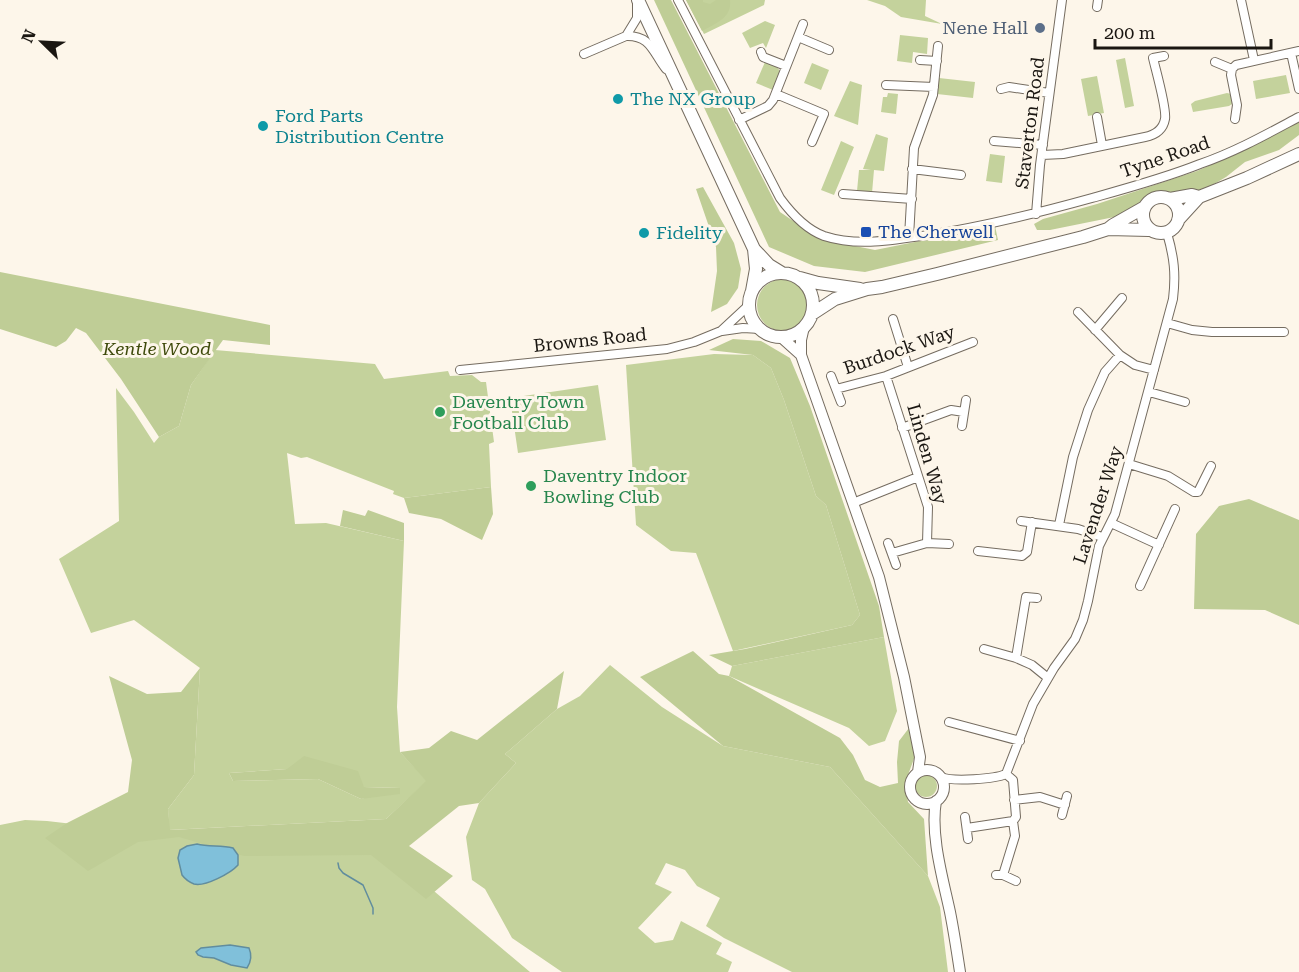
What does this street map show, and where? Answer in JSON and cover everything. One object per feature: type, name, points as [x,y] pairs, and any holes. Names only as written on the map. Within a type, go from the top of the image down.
[{"type":"highway","points":[[637,0],[754,249],[769,265],[782,273],[818,283],[867,289]]},
{"type":"highway","points":[[754,249],[756,269],[749,305],[751,317],[757,326],[772,336],[781,337],[794,334],[804,327],[812,314],[835,299],[867,289],[1040,249],[1108,229],[1167,233],[1199,197],[1248,178],[1299,154]]},
{"type":"highway","points":[[1170,199],[1192,195],[1199,197]]},
{"type":"highway","points":[[1108,229],[1158,197],[1170,199],[1174,203],[1178,208],[1178,220]]},
{"type":"highway","points":[[1143,208],[1143,220],[1149,230]]},
{"type":"highway","points":[[752,291],[765,277],[782,273]]},
{"type":"highway","points":[[796,277],[810,290],[813,304],[812,314]]},
{"type":"main road","points":[[804,327],[801,355],[879,577],[904,677],[923,771]]},
{"type":"main road","points":[[781,337],[801,355]]},
{"type":"main road","points":[[925,804],[936,801],[942,796],[946,781],[936,772],[923,771],[910,780],[910,792],[917,801],[925,804],[934,819]]},
{"type":"main road","points":[[936,801],[934,819],[936,839],[960,972]]},
{"type":"street","points":[[626,36],[637,18],[637,0]]},
{"type":"street","name":"Tyne Road","points":[[678,0],[780,198],[802,223],[821,235],[847,241],[868,242],[909,237],[1036,214],[1115,192],[1200,164],[1237,149],[1299,117]]},
{"type":"street","name":"Staverton Road","points":[[1036,214],[1062,0]]},
{"type":"street","points":[[1241,0],[1254,60]]},
{"type":"street","points":[[739,120],[768,106],[773,100],[803,24]]},
{"type":"street","points":[[584,54],[626,36],[644,39],[674,79]]},
{"type":"street","points":[[798,37],[829,50]]},
{"type":"street","points":[[909,237],[914,148],[933,95],[938,46]]},
{"type":"street","points":[[761,52],[764,57],[786,66]]},
{"type":"street","points":[[1236,119],[1237,105],[1231,75],[1236,65],[1295,52],[1299,89]]},
{"type":"street","points":[[1042,155],[1064,153],[1154,135],[1160,130],[1166,118],[1154,58],[1164,56]]},
{"type":"street","points":[[920,60],[937,61]]},
{"type":"street","points":[[1215,62],[1232,69]]},
{"type":"street","points":[[886,85],[934,87]]},
{"type":"street","points":[[1001,89],[1009,87],[1049,93]]},
{"type":"street","points":[[776,94],[824,114],[812,142]]},
{"type":"street","points":[[1097,117],[1101,146]]},
{"type":"street","points":[[994,141],[1043,145]]},
{"type":"street","points":[[912,169],[961,175]]},
{"type":"street","points":[[843,194],[912,199]]},
{"type":"street","name":"Lavender Way","points":[[1006,774],[1033,704],[1075,639],[1083,620],[1099,546],[1115,514],[1173,299],[1175,270],[1167,233]]},
{"type":"street","points":[[1095,330],[1122,298]]},
{"type":"street","name":"Browns Road","points":[[721,331],[749,305]]},
{"type":"street","points":[[1078,312],[1120,356],[1135,365],[1155,370]]},
{"type":"street","points":[[893,319],[908,367]]},
{"type":"street","points":[[1167,323],[1192,330],[1212,332],[1284,332]]},
{"type":"street","name":"Browns Road","points":[[460,370],[667,349],[694,342],[721,331],[760,328]]},
{"type":"street","name":"Burdock Way","points":[[836,389],[886,376],[973,342]]},
{"type":"street","points":[[1059,525],[1073,457],[1088,410],[1105,372],[1120,356]]},
{"type":"street","name":"Burdock Way","points":[[831,376],[841,402]]},
{"type":"street","name":"Linden Way","points":[[886,376],[928,507],[927,543]]},
{"type":"street","points":[[1149,392],[1185,402]]},
{"type":"street","points":[[962,426],[966,400]]},
{"type":"street","points":[[902,428],[951,410],[964,412]]},
{"type":"street","points":[[1129,464],[1168,476],[1194,492],[1198,492],[1211,466]]},
{"type":"street","points":[[853,503],[918,477]]},
{"type":"street","points":[[1140,586],[1175,509]]},
{"type":"street","points":[[1021,521],[1059,525],[1102,537]]},
{"type":"street","points":[[978,551],[1022,556],[1027,552],[1032,522]]},
{"type":"street","points":[[1111,523],[1159,544]]},
{"type":"street","points":[[888,543],[896,565]]},
{"type":"street","points":[[892,553],[927,543],[949,544]]},
{"type":"street","points":[[1016,658],[1026,597],[1037,598]]},
{"type":"street","points":[[984,650],[1032,664],[1048,678]]},
{"type":"street","points":[[953,726],[1020,741]]},
{"type":"street","points":[[946,781],[996,777],[1006,774],[1012,780],[1016,817],[1013,821],[1015,836],[1000,875],[1016,881]]},
{"type":"street","points":[[1014,800],[1040,797],[1066,801],[1062,814]]},
{"type":"street","points":[[966,817],[968,839]]},
{"type":"street","points":[[967,828],[1013,821]]},
{"type":"green space","points":[[654,0],[671,0],[780,212],[820,239],[875,250],[995,226],[998,240],[865,272],[814,266],[769,247]]},
{"type":"green space","points":[[686,0],[765,0],[764,5],[704,34]]},
{"type":"green space","points":[[686,0],[703,0],[710,4],[716,0],[730,0],[730,6],[726,16],[702,31]]},
{"type":"green space","points":[[867,0],[926,0],[925,16],[942,24],[901,17],[885,6]]},
{"type":"green space","points":[[765,21],[775,25],[766,48],[763,43],[750,48],[742,33]]},
{"type":"green space","points":[[900,35],[928,38],[927,54],[913,52],[912,63],[897,61]]},
{"type":"green space","points":[[1125,58],[1134,106],[1125,108],[1116,60]]},
{"type":"green space","points":[[765,62],[779,69],[780,72],[773,90],[756,83]]},
{"type":"green space","points":[[812,63],[829,70],[821,90],[804,83]]},
{"type":"green space","points":[[1286,75],[1290,93],[1256,99],[1253,81]]},
{"type":"green space","points":[[1097,76],[1104,113],[1088,116],[1081,79]]},
{"type":"green space","points":[[939,78],[975,82],[973,98],[937,94]]},
{"type":"green space","points":[[850,81],[862,85],[858,125],[834,116]]},
{"type":"green space","points":[[888,93],[898,94],[896,114],[881,112],[883,97],[887,97]]},
{"type":"green space","points":[[1231,94],[1232,104],[1229,106],[1193,112],[1191,104],[1195,101]]},
{"type":"green space","points":[[1299,122],[1299,135],[1279,150],[1245,162],[1204,190],[1195,193],[1178,191],[1147,200],[1139,212],[1050,230],[1037,230],[1034,224],[1043,219],[1197,171]]},
{"type":"green space","points":[[876,134],[888,138],[884,171],[874,170],[872,193],[857,191],[859,170],[871,170],[863,169]]},
{"type":"green space","points":[[841,141],[854,147],[834,195],[821,190]]},
{"type":"green space","points":[[990,154],[1005,156],[1002,183],[986,181]]},
{"type":"green space","points":[[703,187],[734,243],[741,269],[738,288],[727,304],[711,312],[717,271],[716,247],[696,189]]},
{"type":"green space","name":"Kentle Wood","points":[[0,272],[270,325],[270,345],[223,340],[191,385],[179,426],[159,437],[121,379],[86,333],[76,328],[66,341],[56,347],[0,329]]},
{"type":"green space","points":[[783,279],[797,283],[805,291],[809,305],[805,319],[797,327],[783,331],[769,327],[761,319],[757,305],[761,291],[769,283]]},
{"type":"green space","points":[[733,339],[761,341],[790,358],[810,406],[879,606],[884,637],[732,666],[709,655],[852,625],[860,615],[826,505],[816,496],[771,368],[753,355],[709,350]]},
{"type":"green space","points":[[215,350],[375,364],[384,379],[448,371],[450,376],[472,375],[481,382],[486,382],[494,442],[489,444],[491,487],[404,498],[393,494],[394,491],[307,457],[301,458],[287,453],[295,524],[326,523],[404,541],[397,707],[400,752],[427,781],[386,819],[169,830],[168,809],[194,775],[200,668],[134,620],[91,633],[59,559],[119,521],[116,388],[154,443],[159,437],[179,426],[191,385]],"holes":[[[287,769],[364,787],[400,788],[361,799],[318,779],[233,781],[229,773]]]},
{"type":"green space","points":[[714,354],[753,355],[771,368],[816,496],[826,505],[860,615],[852,625],[733,651],[696,553],[671,551],[636,525],[626,365]]},
{"type":"green space","points":[[598,385],[606,440],[518,453],[510,398]]},
{"type":"green space","points":[[491,487],[493,514],[482,540],[441,519],[409,513],[404,498]]},
{"type":"green space","points":[[1249,499],[1299,520],[1299,625],[1265,610],[1194,609],[1196,534],[1219,506]]},
{"type":"green space","points":[[343,510],[365,516],[368,510],[404,523],[404,541],[340,526]]},
{"type":"green space","points":[[884,637],[897,711],[885,741],[869,746],[849,728],[729,676],[732,666]]},
{"type":"green space","points":[[693,651],[719,674],[729,676],[840,738],[853,755],[865,780],[880,787],[898,783],[899,741],[909,728],[915,756],[905,783],[908,802],[924,819],[928,876],[830,767],[723,746],[640,677]]},
{"type":"green space","points":[[610,665],[662,707],[723,746],[830,767],[928,876],[940,907],[948,972],[792,972],[724,938],[706,926],[720,898],[697,886],[685,870],[666,863],[655,884],[672,892],[638,928],[655,943],[673,940],[681,921],[722,943],[716,954],[732,962],[728,972],[562,972],[512,938],[485,889],[472,880],[466,837],[479,803],[516,763],[505,754],[557,709],[580,696]]},
{"type":"green space","points":[[200,668],[194,775],[168,809],[170,830],[386,819],[426,781],[400,752],[429,748],[451,731],[477,740],[564,671],[557,709],[505,754],[516,763],[479,803],[459,806],[409,846],[453,876],[426,899],[371,855],[244,856],[179,837],[138,842],[88,871],[45,838],[67,823],[128,792],[132,760],[109,676],[147,694],[181,692]]},
{"type":"green space","points":[[304,756],[358,771],[364,787],[400,788],[400,794],[361,799],[318,779],[233,781],[229,773],[287,769]]},
{"type":"green space","points":[[926,775],[934,778],[937,786],[934,794],[926,797],[918,794],[915,786],[918,778]]},
{"type":"green space","points":[[25,820],[185,837],[379,838],[409,870],[530,972],[0,972],[0,825]]},
{"type":"water","points":[[197,844],[233,848],[238,855],[238,865],[211,881],[192,883],[182,875],[178,858],[180,850]]},
{"type":"water","points":[[230,945],[249,948],[251,958],[247,968],[203,957],[196,952],[201,948]]},
{"type":"waterway","points":[[338,863],[343,873],[363,885],[373,908],[373,914]]},
{"type":"place","name":"Nene Hall","points":[[1040,28]]},
{"type":"place","name":"The NX Group","points":[[618,99]]},
{"type":"place","name":"Ford Parts Distribution Centre","points":[[263,126]]},
{"type":"place","name":"The Cherwell","points":[[866,232]]},
{"type":"place","name":"Fidelity","points":[[644,233]]},
{"type":"place","name":"Daventry Town Football Club","points":[[440,412]]},
{"type":"place","name":"Daventry Indoor Bowling Club","points":[[531,486]]}]
